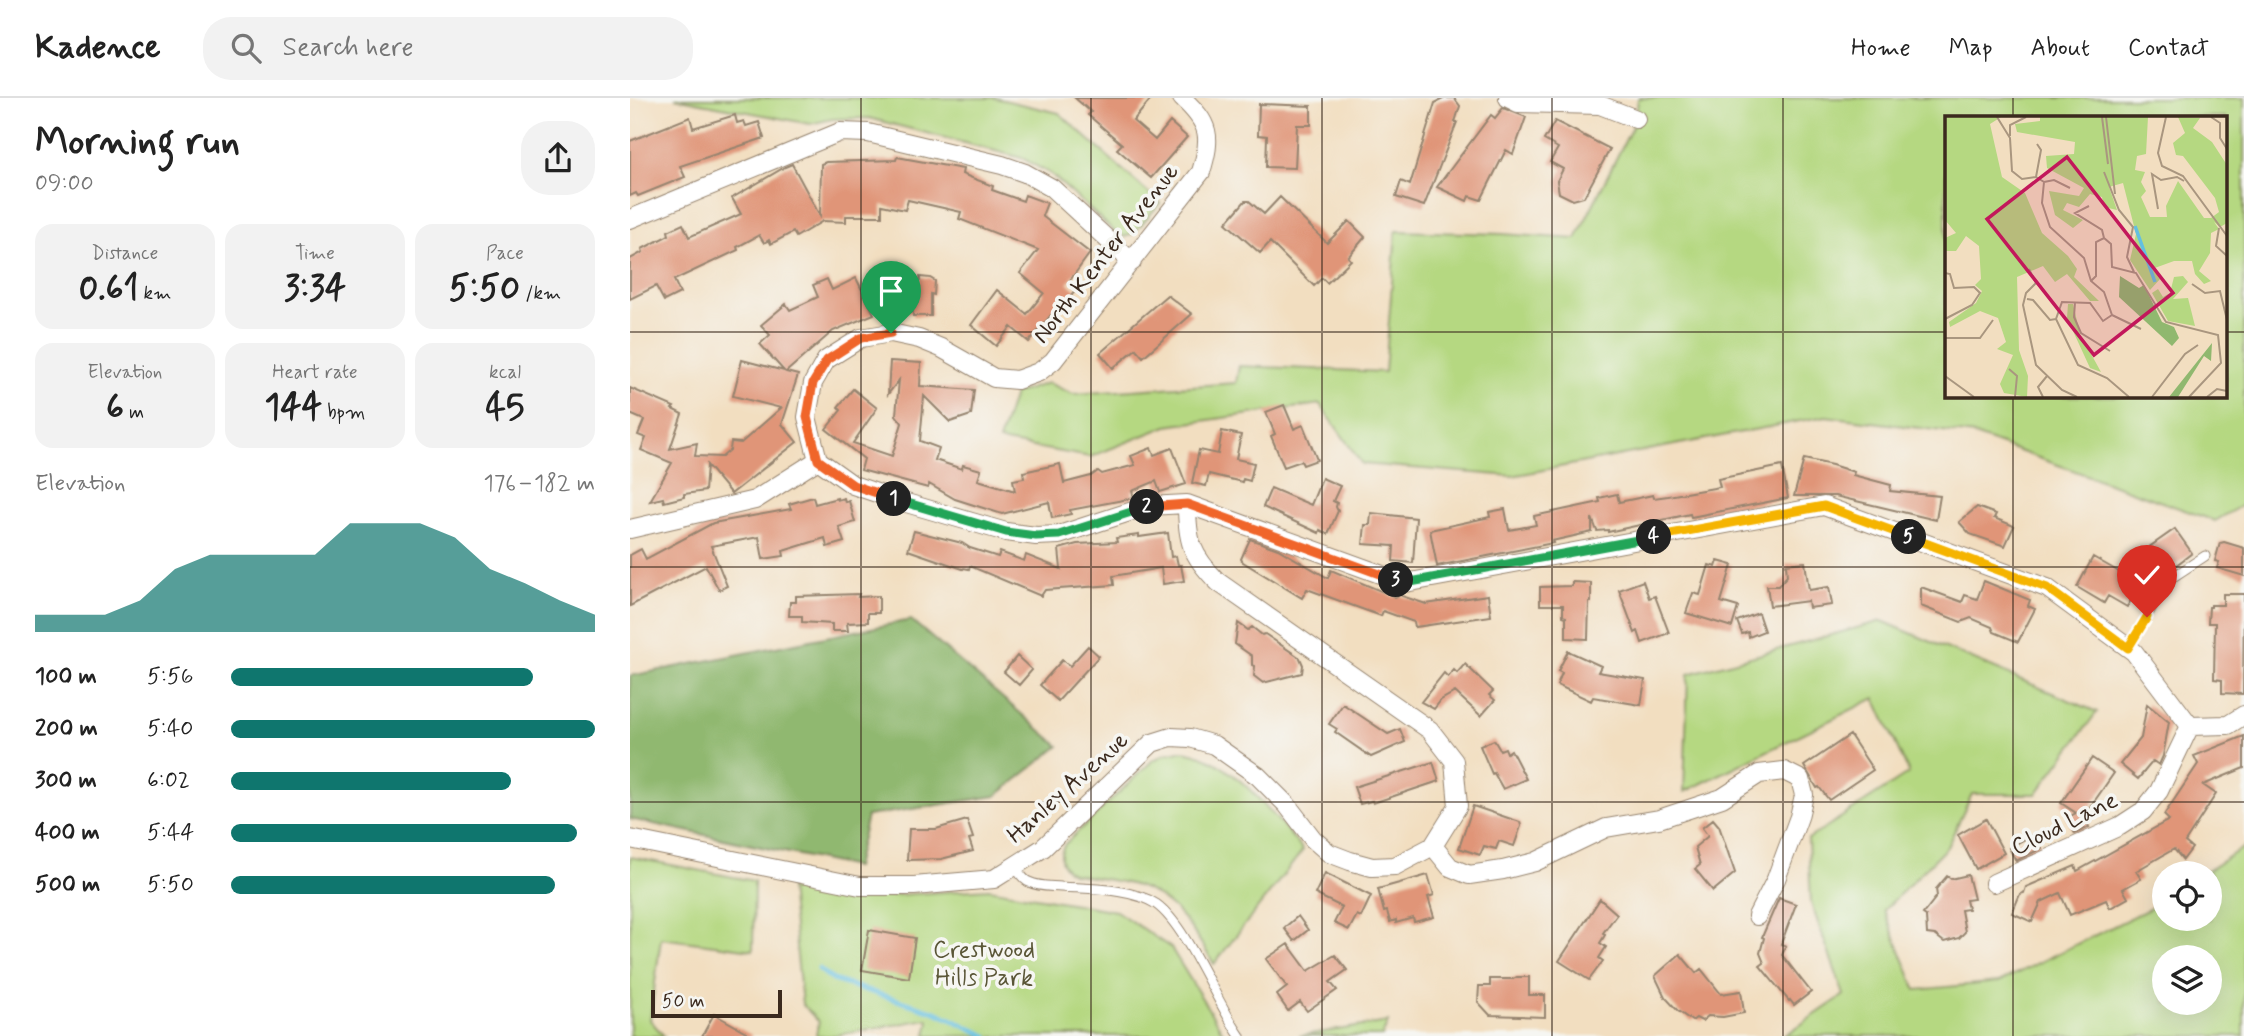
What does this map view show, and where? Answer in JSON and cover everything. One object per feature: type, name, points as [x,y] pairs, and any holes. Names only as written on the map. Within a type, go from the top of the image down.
[{"type":"street","name":"North Kenter Avenue","points":[[818,460],[807,417],[813,383],[827,360],[861,338],[891,333],[919,339],[994,377],[1017,380],[1039,372],[1053,361],[1201,172],[1209,147],[1205,127],[1196,111],[1182,98]]},
{"type":"street","points":[[1508,98],[1518,103],[1600,105],[1636,119]]},
{"type":"street","points":[[630,219],[840,132],[868,133],[1025,173],[1052,188],[1132,262]]},
{"type":"street","points":[[630,529],[755,500],[818,460],[853,485],[1006,532],[1036,536],[1059,535],[1148,506],[1187,504],[1405,583],[1824,506],[2047,588],[2134,652],[2190,726],[2228,725],[2244,715]]},
{"type":"street","points":[[1187,504],[1187,533],[1199,564],[1218,582],[1430,730],[1454,761],[1458,806],[1433,846],[1450,867],[1469,875],[1535,862],[1606,828],[1659,819],[1722,798],[1759,774],[1784,771],[1800,779],[1804,795],[1799,817],[1776,878],[1757,916]]},
{"type":"street","name":"Cloud Lane","points":[[1994,883],[2120,826],[2143,811],[2159,791],[2190,726]]},
{"type":"street","name":"Hanley Avenue","points":[[630,839],[860,886],[914,886],[995,878],[1043,848],[1152,743],[1171,737],[1190,738],[1214,745],[1242,763],[1287,805],[1313,839],[1329,853],[1349,862],[1372,867],[1395,866],[1433,846]]},
{"type":"lane","points":[[2128,648],[2159,595],[2173,577],[2205,556]]},
{"type":"lane","points":[[1014,867],[1026,882],[1040,886],[1109,891],[1144,898],[1157,905],[1181,932],[1226,1016],[1240,1036]]},
{"type":"green space","points":[[675,98],[995,98],[1059,113],[1160,203],[1134,233],[1125,237],[1115,232],[1052,175],[1022,158],[869,118],[832,119],[810,124]]},
{"type":"green space","points":[[1638,98],[2244,98],[2244,504],[2215,521],[1974,435],[1826,416],[1512,476],[1362,464],[1320,404],[1167,426],[1090,457],[999,441],[1014,394],[1048,383],[1073,394],[1236,383],[1239,366],[1385,372],[1396,231],[1576,239],[1636,119]]},
{"type":"green space","points":[[911,620],[1059,746],[996,796],[867,816],[855,867],[630,819],[630,676]]},
{"type":"green space","points":[[1882,621],[2097,712],[2036,794],[1972,794],[1947,847],[1884,910],[1916,990],[1999,982],[2152,907],[2152,931],[2222,931],[2222,861],[2244,847],[2244,1036],[1784,1036],[1844,995],[1811,903],[1808,839],[1909,773],[1875,698],[1684,792],[1688,674]]},
{"type":"green space","name":"Crestwood Hills Park","points":[[1180,751],[1216,763],[1233,775],[1264,805],[1303,850],[1214,964],[1190,926],[1158,896],[1130,884],[1072,873],[1061,860],[1065,844],[1152,761],[1165,754]]},
{"type":"green space","points":[[630,857],[754,881],[753,950],[661,938],[650,1020],[664,1036],[630,1036]]},
{"type":"green space","name":"Crestwood Hills Park","points":[[790,888],[850,898],[989,889],[1116,911],[1171,948],[1225,1036],[926,1036],[929,1021],[927,1019],[818,1036],[816,1034],[819,1022],[802,1004]]},
{"type":"green space","points":[[1388,1022],[1382,1036],[1299,1036]]},
{"type":"building","points":[[1075,98],[1152,98],[1133,121],[1155,140],[1170,122],[1187,137],[1151,178],[1117,149],[1122,144],[1088,115],[1091,112]]},
{"type":"building","points":[[1445,98],[1454,98],[1460,106],[1457,122],[1424,206],[1396,197],[1401,181],[1410,185],[1435,103]]},
{"type":"building","points":[[1259,104],[1311,106],[1311,125],[1297,125],[1295,168],[1266,167],[1267,136],[1258,135]]},
{"type":"building","points":[[1503,108],[1526,117],[1513,154],[1506,150],[1481,200],[1469,196],[1467,201],[1437,187],[1491,115],[1495,118]]},
{"type":"building","points":[[735,115],[737,123],[744,121],[746,126],[759,122],[764,138],[680,166],[685,177],[638,196],[636,193],[630,196],[630,141],[690,117],[693,128]]},
{"type":"building","points":[[1555,121],[1610,149],[1584,197],[1573,200],[1559,193],[1557,181],[1563,169],[1550,162],[1558,148],[1544,140]]},
{"type":"building","points":[[897,157],[963,169],[962,174],[993,186],[992,190],[1023,201],[1025,195],[1047,203],[1042,216],[1090,253],[1068,283],[1076,290],[1062,307],[1059,305],[1029,342],[1011,327],[996,346],[971,325],[997,290],[1027,314],[1044,293],[1020,273],[1038,250],[959,219],[961,212],[908,200],[905,210],[882,205],[882,216],[846,216],[846,222],[823,221],[796,237],[793,232],[771,244],[769,240],[764,243],[759,235],[737,247],[738,250],[674,280],[680,293],[664,301],[656,286],[630,299],[630,259],[643,252],[642,249],[669,235],[668,231],[683,224],[689,237],[741,214],[732,198],[785,167],[792,164],[820,216],[821,164],[896,160]]},
{"type":"building","points":[[1280,197],[1327,243],[1349,221],[1365,237],[1348,257],[1351,260],[1327,283],[1322,278],[1314,286],[1270,242],[1260,253],[1226,223],[1245,201],[1249,201],[1264,214]]},
{"type":"building","points":[[920,277],[935,281],[934,295],[931,294],[931,316],[913,316],[913,312],[881,311],[883,286],[906,286],[909,280],[920,281]]},
{"type":"building","points":[[856,278],[874,314],[833,331],[786,372],[798,375],[782,424],[797,442],[731,494],[707,465],[705,491],[684,494],[684,497],[664,502],[663,498],[650,501],[672,463],[641,450],[646,438],[638,435],[644,420],[630,414],[630,388],[674,407],[672,409],[682,414],[670,449],[697,443],[695,456],[722,457],[730,450],[731,442],[741,443],[781,408],[733,396],[742,360],[784,371],[760,344],[770,335],[761,325],[786,304],[790,310],[818,297],[813,285],[827,279],[832,290]]},
{"type":"building","points":[[1167,295],[1192,314],[1143,357],[1136,349],[1113,368],[1100,353]]},
{"type":"building","points":[[890,361],[921,363],[920,386],[974,390],[971,415],[950,422],[924,396],[920,441],[939,448],[935,460],[962,469],[963,465],[981,470],[978,480],[1015,491],[1013,480],[1024,478],[1023,472],[1060,464],[1064,483],[1091,476],[1098,471],[1102,474],[1135,465],[1131,456],[1151,448],[1154,455],[1172,448],[1186,484],[1160,492],[1156,481],[1132,491],[1134,498],[1070,510],[1071,514],[1052,518],[1049,502],[1002,514],[955,499],[929,484],[928,488],[861,470],[864,459],[826,429],[841,410],[838,407],[853,389],[877,408],[853,443],[892,456],[902,423],[896,415],[899,380],[888,394]]},
{"type":"building","points":[[1284,405],[1294,429],[1303,425],[1317,460],[1303,465],[1301,461],[1284,467],[1271,436],[1275,434],[1266,412]]},
{"type":"building","points":[[1222,431],[1241,435],[1236,459],[1254,463],[1250,481],[1243,479],[1242,482],[1209,474],[1206,486],[1192,483],[1199,450],[1218,454]]},
{"type":"building","points":[[1804,459],[1832,465],[1854,472],[1853,475],[1891,485],[1890,491],[1940,496],[1936,520],[1835,496],[1794,496]]},
{"type":"building","points":[[1782,466],[1788,498],[1691,517],[1690,514],[1608,532],[1597,531],[1592,518],[1592,532],[1552,541],[1553,543],[1437,566],[1430,530],[1490,517],[1489,512],[1505,509],[1509,530],[1536,525],[1534,516],[1600,502],[1599,498],[1617,494],[1619,502],[1720,487],[1718,479]]},
{"type":"building","points":[[1322,478],[1340,486],[1333,501],[1337,503],[1338,511],[1328,534],[1320,530],[1319,533],[1263,507],[1271,488],[1311,505]]},
{"type":"building","points":[[813,497],[815,504],[837,498],[849,501],[855,522],[839,527],[844,542],[827,547],[825,538],[783,551],[784,556],[763,559],[759,537],[711,546],[727,586],[719,590],[706,566],[630,606],[630,555],[641,549],[646,559],[713,523],[791,509],[789,504]]},
{"type":"building","points":[[1977,507],[1996,514],[1994,518],[2014,526],[2005,546],[1970,534],[1959,522]]},
{"type":"building","points":[[1371,513],[1416,518],[1413,563],[1393,561],[1394,546],[1363,544],[1365,525],[1370,525]]},
{"type":"building","points":[[2175,529],[2192,553],[2154,582],[2135,557]]},
{"type":"building","points":[[914,531],[962,543],[998,557],[1000,552],[1024,561],[1026,555],[1061,569],[1059,549],[1077,544],[1117,542],[1116,538],[1168,533],[1171,557],[1176,556],[1178,565],[1181,565],[1184,581],[1163,584],[1161,568],[1113,576],[1114,585],[1045,590],[1041,596],[970,566],[969,569],[963,569],[908,550]]},
{"type":"building","points":[[1250,539],[1278,549],[1328,578],[1331,570],[1395,597],[1399,595],[1426,604],[1488,595],[1491,616],[1415,627],[1414,622],[1383,611],[1381,616],[1307,589],[1302,598],[1243,562],[1241,559]]},
{"type":"building","points":[[2220,543],[2244,548],[2244,576],[2217,568],[2219,562],[2215,561]]},
{"type":"building","points":[[2093,557],[2140,584],[2127,607],[2108,596],[2104,603],[2077,587]]},
{"type":"building","points":[[1718,561],[1732,565],[1721,602],[1738,607],[1732,627],[1686,613],[1693,593],[1700,595],[1709,565],[1716,567]]},
{"type":"building","points":[[1805,562],[1809,590],[1829,587],[1832,605],[1809,608],[1808,601],[1770,606],[1767,586],[1778,586],[1787,576],[1786,564]]},
{"type":"building","points":[[1643,581],[1649,598],[1655,596],[1669,633],[1642,643],[1638,631],[1635,633],[1619,590]]},
{"type":"building","points":[[1984,581],[2030,600],[2028,606],[2035,609],[2018,642],[1971,618],[1961,622],[1921,606],[1921,587],[1962,602],[1965,595],[1977,599]]},
{"type":"building","points":[[1572,582],[1591,583],[1588,639],[1566,638],[1563,605],[1540,605],[1540,587],[1572,586]]},
{"type":"building","points":[[859,594],[858,597],[879,596],[879,613],[868,613],[868,622],[847,623],[848,631],[832,631],[832,624],[802,622],[802,616],[789,616],[790,602],[796,602],[796,596]]},
{"type":"building","points":[[2223,594],[2244,594],[2243,694],[2222,693],[2222,680],[2214,679],[2215,623],[2208,623],[2209,607],[2223,605]]},
{"type":"building","points":[[1758,613],[1764,631],[1749,637],[1748,632],[1742,634],[1737,621]]},
{"type":"building","points":[[1238,623],[1248,630],[1252,627],[1262,635],[1265,634],[1300,658],[1302,673],[1263,683],[1254,676],[1252,656],[1235,644]]},
{"type":"building","points":[[1088,646],[1099,656],[1058,701],[1040,685],[1062,660],[1070,666]]},
{"type":"building","points":[[1568,651],[1601,666],[1598,672],[1645,680],[1641,705],[1593,697],[1591,701],[1557,685],[1562,673],[1558,671]]},
{"type":"building","points":[[1017,656],[1032,670],[1019,685],[1004,672]]},
{"type":"building","points":[[1465,664],[1493,691],[1489,695],[1495,700],[1481,716],[1455,692],[1441,700],[1434,709],[1421,702],[1444,673],[1448,677],[1454,670],[1457,673]]},
{"type":"building","points":[[1343,704],[1388,734],[1400,729],[1405,742],[1371,757],[1335,732],[1337,729],[1329,724]]},
{"type":"building","points":[[2147,704],[2169,722],[2159,765],[2153,761],[2138,779],[2120,764],[2141,738]]},
{"type":"building","points":[[1850,735],[1873,770],[1829,800],[1819,787],[1817,788],[1804,766]]},
{"type":"building","points":[[2244,736],[2244,768],[2203,785],[2216,794],[2185,842],[2192,848],[2183,860],[2174,849],[2136,871],[2141,879],[2123,889],[2128,898],[2110,908],[2106,900],[2070,915],[2060,893],[2041,902],[2032,922],[2012,913],[2026,887],[2075,866],[2077,871],[2169,820],[2164,815],[2198,764],[2194,756]]},
{"type":"building","points":[[1494,740],[1500,750],[1505,748],[1507,753],[1511,750],[1526,779],[1503,789],[1494,773],[1492,774],[1480,746]]},
{"type":"building","points":[[2092,758],[2114,773],[2084,816],[2089,827],[2075,834],[2067,818],[2076,813],[2061,803]]},
{"type":"building","points":[[1433,762],[1439,781],[1373,803],[1360,804],[1354,787]]},
{"type":"building","points":[[1473,806],[1520,822],[1514,846],[1499,841],[1496,849],[1484,846],[1480,855],[1459,848]]},
{"type":"building","points":[[1713,819],[1719,826],[1735,873],[1713,891],[1695,869],[1700,865],[1695,847],[1708,836],[1702,828]]},
{"type":"building","points":[[1986,819],[2004,853],[1976,869],[1958,835]]},
{"type":"building","points":[[967,820],[973,838],[969,839],[973,851],[941,859],[907,860],[909,829],[936,829]]},
{"type":"building","points":[[2034,834],[2042,848],[2016,861],[2009,848]]},
{"type":"building","points":[[1325,873],[1371,896],[1361,917],[1357,915],[1349,930],[1334,923],[1342,907],[1315,894]]},
{"type":"building","points":[[1428,875],[1434,895],[1428,897],[1434,917],[1414,922],[1413,918],[1390,922],[1387,911],[1384,912],[1378,889]]},
{"type":"building","points":[[1968,875],[1974,899],[1966,900],[1968,909],[1961,910],[1965,932],[1959,938],[1944,942],[1935,935],[1927,934],[1926,916],[1923,914],[1937,896],[1936,889],[1947,876],[1951,879]]},
{"type":"building","points":[[1779,898],[1796,904],[1781,944],[1786,946],[1782,955],[1811,992],[1794,1005],[1760,966],[1764,963],[1760,953],[1764,938],[1762,937]]},
{"type":"building","points":[[1600,899],[1617,914],[1603,933],[1605,935],[1600,943],[1606,947],[1599,958],[1603,961],[1589,980],[1559,961]]},
{"type":"building","points":[[1298,916],[1308,930],[1294,941],[1284,928]]},
{"type":"building","points":[[869,930],[915,938],[909,978],[862,970]]},
{"type":"building","points":[[1288,944],[1308,971],[1335,955],[1347,970],[1330,982],[1337,990],[1307,1011],[1300,1002],[1288,1011],[1277,995],[1287,987],[1266,959]]},
{"type":"building","points":[[1680,954],[1696,973],[1701,969],[1721,994],[1741,991],[1744,1013],[1723,1017],[1708,1016],[1702,1021],[1696,1018],[1692,1021],[1678,1011],[1665,997],[1655,976]]},
{"type":"building","points":[[1529,977],[1529,995],[1545,995],[1545,1017],[1490,1015],[1478,1002],[1479,986],[1490,986],[1490,979]]},
{"type":"building","points":[[714,1014],[753,1036],[702,1036]]},
{"type":"waterway","points":[[819,969],[833,980],[936,1012],[987,1036]]},
{"type":"route","points":[[891,333],[861,338],[827,360],[813,383],[807,417],[818,460],[853,485],[1006,532],[1036,536],[1059,535],[1148,506],[1187,504],[1405,583],[1824,506],[2047,588],[2128,648],[2147,617]]}]
